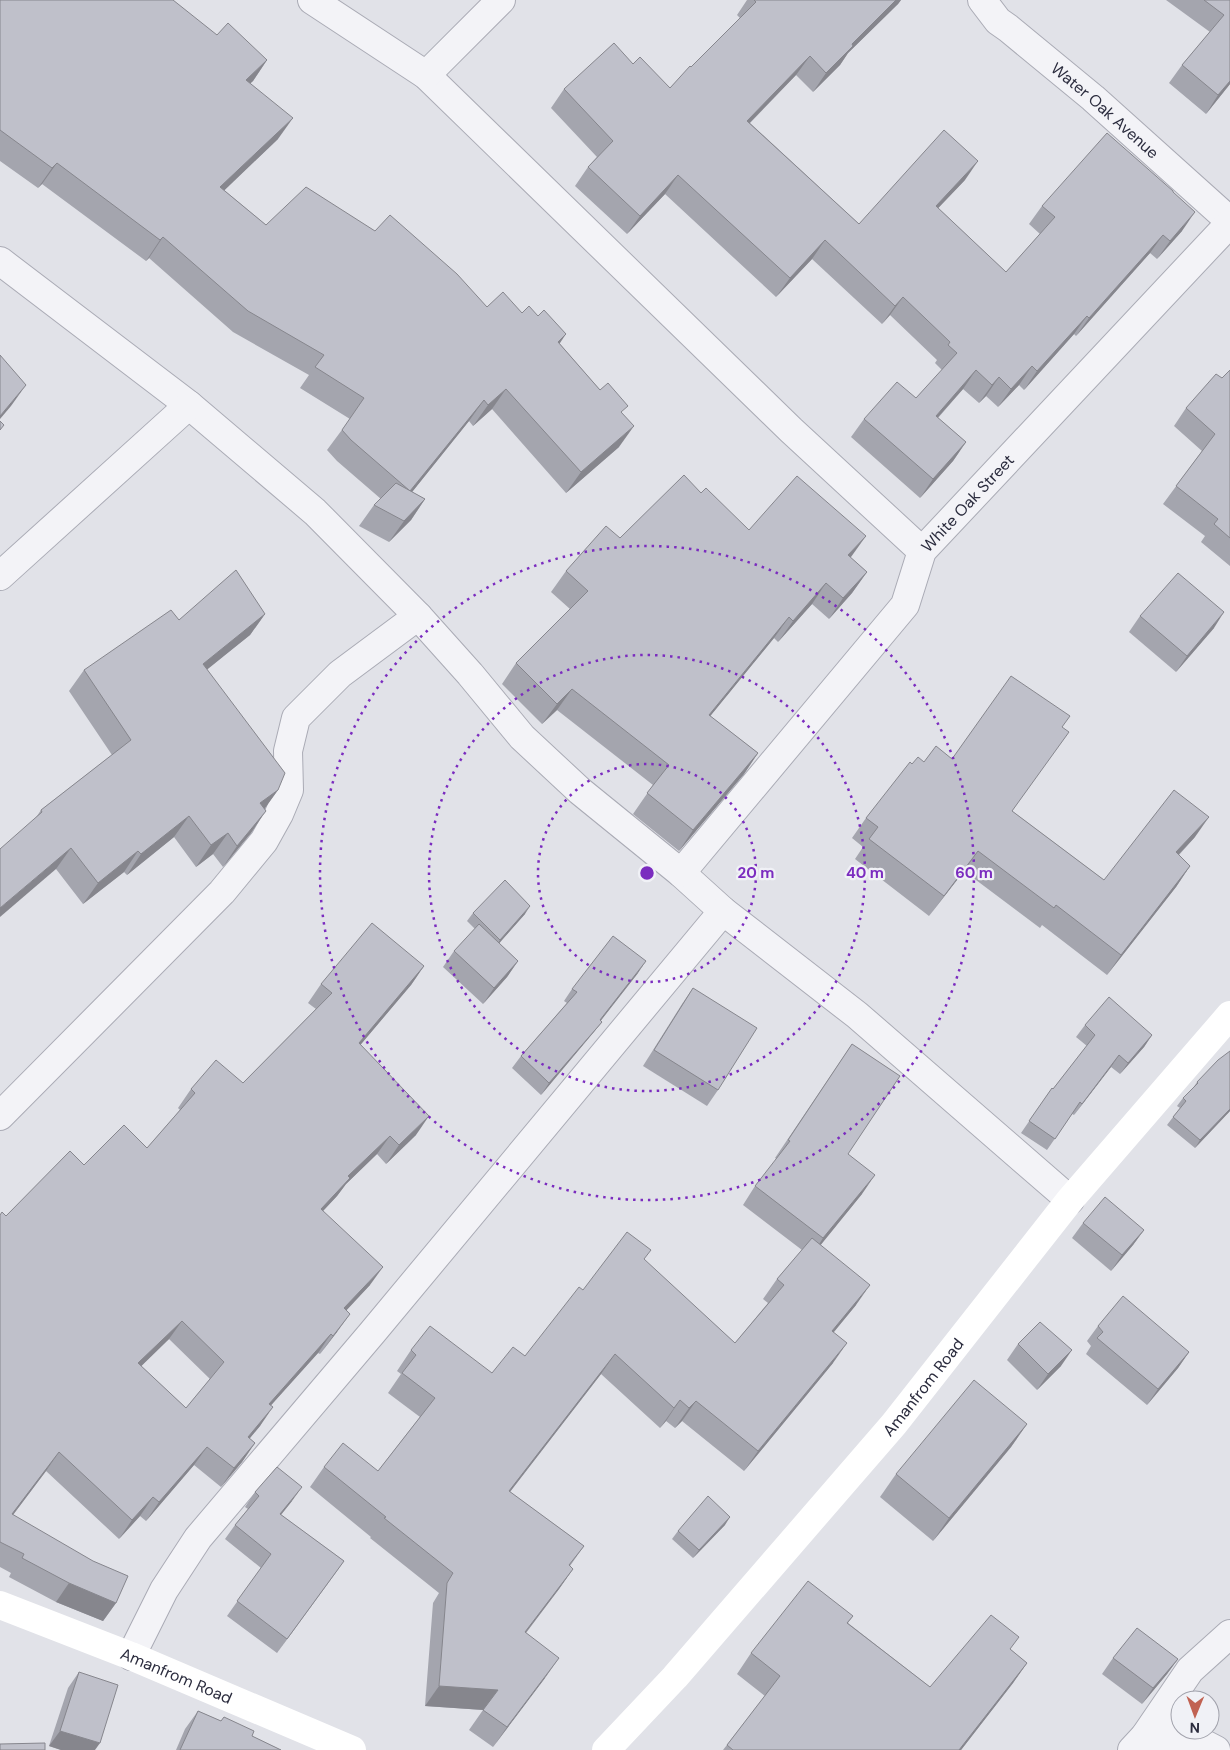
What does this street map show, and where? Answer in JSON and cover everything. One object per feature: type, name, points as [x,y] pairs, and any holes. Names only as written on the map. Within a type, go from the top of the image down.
[{"type":"street","points":[[312,0],[426,75],[791,430],[922,551]]},
{"type":"street","points":[[426,75],[501,0]]},
{"type":"street","name":"Water Oak Avenue","points":[[982,0],[998,21],[1094,98],[1230,222]]},
{"type":"street","name":"White Oak Street","points":[[681,873],[905,605],[922,551],[1230,222]]},
{"type":"street","points":[[0,261],[189,405],[316,512],[418,616],[470,674],[522,737],[580,791],[681,873],[724,911],[857,1015],[1070,1200]]},
{"type":"street","points":[[0,576],[189,405]]},
{"type":"street","points":[[0,1116],[222,892],[264,841],[290,790],[288,751],[296,718],[340,674],[418,616]]},
{"type":"street","points":[[131,1656],[164,1590],[198,1538],[372,1333],[724,911]]},
{"type":"street","name":"Amanfrom Road","points":[[606,1750],[675,1677],[894,1424],[1070,1200],[1230,1015]]},
{"type":"street","name":"Amanfrom Road","points":[[0,1605],[131,1656],[352,1750]]},
{"type":"street","points":[[1138,1743],[1190,1670],[1230,1634]]},
{"type":"street","points":[[1138,1743],[1189,1736],[1216,1750]]},
{"type":"building","points":[[0,0],[173,0],[217,35],[228,23],[267,60],[246,80],[293,118],[220,187],[266,225],[306,187],[375,231],[390,215],[457,274],[487,307],[503,292],[522,313],[529,306],[538,316],[544,310],[566,334],[558,342],[600,390],[608,383],[628,406],[621,412],[634,426],[581,472],[506,389],[488,405],[484,400],[410,491],[342,430],[364,398],[315,367],[324,355],[248,311],[163,237],[160,240],[57,163],[52,168],[0,130]]},
{"type":"building","points":[[754,0],[896,0],[826,73],[810,56],[747,121],[859,224],[944,130],[978,161],[936,206],[1006,272],[1055,217],[1042,206],[1107,133],[1195,212],[1170,241],[1163,235],[1089,318],[1087,316],[1037,371],[1032,366],[1011,389],[999,377],[992,385],[976,370],[936,416],[966,442],[933,479],[864,419],[897,382],[916,398],[957,353],[948,345],[950,342],[903,297],[895,306],[825,240],[790,278],[678,175],[640,216],[588,167],[613,141],[564,89],[614,43],[633,64],[640,57],[670,88],[756,2]]},
{"type":"building","points":[[1204,0],[1230,0],[1230,81],[1218,95],[1182,65],[1224,15]]},
{"type":"building","points":[[0,355],[26,385],[0,416]]},
{"type":"building","points":[[1230,370],[1230,538],[1214,524],[1218,519],[1176,486],[1215,434],[1186,408],[1216,374],[1222,378]]},
{"type":"building","points":[[0,421],[4,425],[0,430]]},
{"type":"building","points":[[684,475],[701,493],[706,488],[749,530],[797,476],[866,536],[848,555],[867,572],[843,598],[826,583],[793,621],[789,617],[709,715],[758,753],[693,830],[647,793],[669,765],[572,689],[557,704],[516,663],[588,591],[566,571],[606,526],[620,538]]},
{"type":"building","points":[[396,483],[425,499],[404,521],[374,505]]},
{"type":"building","points":[[236,570],[265,614],[203,664],[285,773],[278,790],[260,803],[266,811],[237,846],[228,833],[211,845],[189,816],[141,854],[138,851],[98,883],[71,848],[0,908],[0,849],[42,812],[41,810],[131,740],[84,670],[171,610],[179,620]]},
{"type":"building","points":[[1178,573],[1224,612],[1187,656],[1140,616]]},
{"type":"building","points":[[1011,676],[1070,716],[1062,727],[1069,732],[1012,811],[1104,880],[1174,790],[1209,817],[1176,852],[1190,866],[1121,955],[1056,905],[1054,908],[978,851],[944,896],[869,839],[878,827],[866,818],[910,762],[912,764],[918,757],[924,762],[936,746],[952,759]]},
{"type":"building","points":[[505,880],[530,906],[500,940],[473,913]]},
{"type":"building","points":[[372,923],[424,966],[359,1043],[429,1116],[399,1145],[390,1136],[348,1176],[350,1178],[321,1209],[383,1267],[344,1308],[350,1314],[333,1336],[331,1334],[269,1404],[273,1407],[248,1437],[255,1443],[234,1468],[207,1447],[159,1502],[153,1497],[132,1520],[59,1452],[12,1514],[93,1561],[128,1576],[116,1603],[69,1583],[22,1558],[24,1554],[0,1542],[0,1215],[2,1212],[6,1216],[70,1151],[84,1165],[124,1125],[147,1148],[195,1093],[191,1089],[216,1060],[243,1083],[332,993],[321,984]],"holes":[[[182,1321],[224,1362],[186,1408],[138,1363]]]},
{"type":"building","points":[[479,924],[518,961],[494,988],[454,951]]},
{"type":"building","points":[[613,936],[646,961],[600,1020],[602,1022],[549,1083],[521,1056],[577,992],[572,989]]},
{"type":"building","points":[[693,988],[757,1028],[718,1090],[654,1050]]},
{"type":"building","points":[[1109,997],[1152,1035],[1128,1063],[1119,1055],[1082,1104],[1080,1102],[1055,1139],[1029,1121],[1052,1088],[1095,1035],[1085,1025]]},
{"type":"building","points":[[852,1044],[900,1076],[848,1154],[875,1175],[823,1238],[755,1186],[790,1141],[788,1140]]},
{"type":"building","points":[[1230,1051],[1230,1109],[1200,1140],[1173,1117],[1186,1101],[1183,1098],[1218,1060]]},
{"type":"building","points":[[1105,1197],[1144,1230],[1122,1255],[1083,1223]]},
{"type":"building","points":[[627,1232],[651,1250],[644,1259],[735,1343],[784,1285],[777,1279],[812,1238],[870,1285],[832,1331],[847,1343],[758,1451],[696,1401],[689,1408],[680,1400],[674,1408],[615,1354],[509,1491],[584,1546],[569,1565],[573,1569],[525,1632],[559,1658],[507,1727],[483,1710],[498,1690],[439,1686],[447,1583],[453,1573],[324,1467],[343,1443],[378,1471],[435,1398],[402,1373],[416,1355],[411,1350],[430,1326],[492,1373],[513,1347],[525,1356],[579,1287],[583,1290]]},
{"type":"building","points":[[1123,1296],[1189,1352],[1158,1389],[1097,1338],[1103,1332],[1098,1326]]},
{"type":"building","points":[[1040,1322],[1072,1350],[1048,1374],[1018,1344]]},
{"type":"building","points":[[974,1380],[1027,1424],[949,1518],[896,1474]]},
{"type":"building","points":[[277,1467],[302,1487],[280,1514],[344,1561],[287,1639],[237,1601],[271,1554],[235,1525],[259,1496],[255,1492]]},
{"type":"building","points":[[708,1496],[730,1517],[699,1550],[678,1531]]},
{"type":"building","points":[[808,1581],[853,1616],[847,1623],[930,1687],[991,1615],[1019,1637],[1010,1649],[1027,1663],[959,1750],[733,1750],[727,1745],[780,1676],[751,1653]]},
{"type":"building","points":[[1137,1628],[1178,1659],[1153,1688],[1113,1658]]},
{"type":"building","points":[[79,1672],[118,1685],[100,1743],[60,1731]]},
{"type":"building","points":[[198,1711],[221,1721],[224,1717],[254,1731],[252,1736],[281,1750],[180,1750]]},
{"type":"building","points":[[45,1743],[45,1750],[0,1750],[0,1744]]}]
